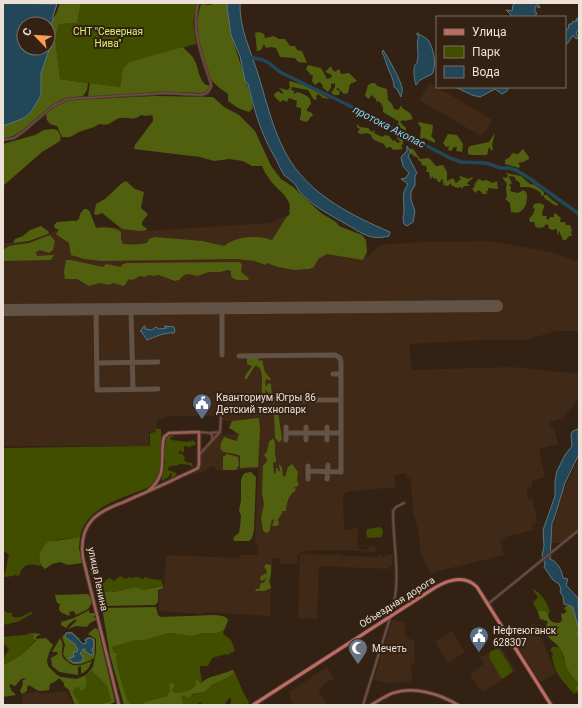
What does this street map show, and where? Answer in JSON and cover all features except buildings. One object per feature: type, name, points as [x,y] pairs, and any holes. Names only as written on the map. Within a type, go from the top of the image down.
[{"type":"main road","name":"Объездная дорога","points":[[253,705],[442,583],[458,579],[473,583],[477,587],[552,705]]},
{"type":"street","points":[[3,140],[14,138],[52,107],[67,99],[166,93],[201,95],[207,93],[211,87],[211,84],[201,55],[195,23],[198,3]]},
{"type":"street","points":[[199,455],[220,432],[220,416]]},
{"type":"street","points":[[199,432],[199,455]]},
{"type":"street","points":[[148,492],[158,481],[162,470],[164,437],[169,433],[220,432]]},
{"type":"street","points":[[210,433],[213,437],[212,442]]},
{"type":"street","name":"улица Ленина","points":[[119,705],[83,558],[83,540],[88,524],[108,509],[198,468],[199,455]]},
{"type":"street","points":[[158,481],[162,485]]},
{"type":"street","points":[[363,705],[395,601],[396,582],[393,511],[404,502]]},
{"type":"street","points":[[488,604],[579,530]]},
{"type":"street","points":[[371,705],[391,694],[409,691],[432,694],[458,705]]},
{"type":"shaded area","points":[[430,83],[436,88],[438,88],[491,119],[492,123],[481,136],[419,100]]},
{"type":"shaded area","points":[[298,209],[331,251],[366,258],[381,245],[420,242],[491,241],[555,253],[579,262],[579,331],[556,331],[526,340],[481,340],[409,344],[412,370],[512,367],[579,374],[579,399],[562,419],[550,422],[551,428],[554,428],[558,444],[539,449],[545,477],[532,481],[532,487],[527,488],[528,500],[532,499],[537,523],[532,525],[534,530],[505,537],[505,539],[500,540],[504,555],[430,573],[421,554],[418,529],[412,509],[410,478],[407,478],[406,473],[394,476],[396,487],[346,492],[343,495],[344,530],[353,530],[354,527],[357,527],[358,549],[368,550],[369,546],[375,546],[375,552],[342,550],[302,551],[298,554],[297,564],[280,564],[280,559],[270,558],[272,561],[270,616],[159,611],[159,590],[164,588],[166,555],[238,558],[241,555],[257,555],[259,547],[255,542],[258,469],[217,471],[214,466],[194,475],[193,472],[201,468],[201,455],[219,435],[234,434],[233,421],[223,420],[223,416],[167,416],[167,418],[158,419],[156,432],[149,432],[149,446],[3,446],[3,243],[29,242],[65,227],[104,226],[145,231],[272,223]]},
{"type":"shaded area","points":[[579,458],[579,528],[561,543],[550,543],[563,492]]},
{"type":"shaded area","points":[[300,554],[342,554],[342,556],[379,557],[379,555],[383,555],[383,557],[385,557],[386,555],[393,555],[392,566],[390,566],[389,569],[319,566],[317,619],[298,618]]},
{"type":"shaded area","points":[[392,620],[405,622],[406,638],[414,640],[415,663],[411,663],[412,680],[407,683],[394,682],[391,684],[374,680]]},
{"type":"shaded area","points":[[535,622],[556,673],[540,682],[513,638]]},
{"type":"shaded area","points":[[452,631],[465,652],[448,663],[435,642]]},
{"type":"shaded area","points":[[500,646],[516,671],[484,691],[480,690],[470,674],[484,664],[480,658]]},
{"type":"shaded area","points":[[327,667],[334,678],[318,690],[327,703],[323,705],[294,705],[291,701],[289,692]]},
{"type":"shaded area","points":[[39,691],[40,694],[68,691],[73,705],[22,705],[22,694]]},
{"type":"green space","points":[[60,3],[81,3],[77,23],[59,24],[56,34],[56,16],[55,16]]},
{"type":"green space","name":"СНТ \"Северная Нива\"","points":[[81,3],[197,3],[193,22],[196,44],[129,62],[123,68],[120,87],[60,79],[56,34],[59,24],[77,23]]},
{"type":"green space","points":[[212,3],[227,3],[230,31],[251,97],[253,108],[249,112],[238,108],[228,101],[228,94],[212,81],[206,67],[199,43],[197,21],[201,4],[211,5]]},
{"type":"green space","points":[[259,32],[264,34],[265,38],[274,36],[279,39],[285,39],[290,46],[295,46],[297,50],[302,51],[307,63],[298,62],[295,58],[280,57],[276,48],[266,48],[264,44],[261,50],[256,51],[255,33]]},
{"type":"green space","points":[[56,45],[60,79],[88,83],[87,90],[83,96],[63,99],[51,106],[23,130],[13,136],[3,139],[3,126],[24,118],[31,112],[41,95],[41,73],[45,56],[56,56]]},
{"type":"green space","points":[[183,47],[194,59],[203,83],[210,85],[209,90],[205,93],[165,92],[115,96],[88,96],[90,83],[120,87],[123,68],[129,62]]},
{"type":"green space","points":[[308,65],[321,68],[327,79],[331,78],[332,75],[325,72],[331,66],[335,72],[339,69],[341,74],[349,73],[357,81],[350,84],[348,93],[344,94],[338,88],[336,89],[340,91],[339,95],[334,95],[331,93],[335,87],[335,83],[331,84],[331,88],[328,92],[319,82],[315,85],[312,81],[313,75],[311,75],[306,69]]},
{"type":"green space","points":[[290,81],[306,86],[330,99],[323,98],[318,94],[316,96],[317,99],[314,100],[308,90],[292,87],[291,90],[294,91],[294,94],[298,92],[307,96],[311,101],[307,111],[312,113],[313,116],[306,122],[300,120],[301,108],[296,107],[297,101],[289,98],[287,102],[283,100],[280,102],[274,96],[275,93],[279,91],[282,94],[283,92],[279,88],[288,90],[290,87]]},
{"type":"green space","points":[[372,83],[387,89],[388,100],[394,109],[398,110],[402,105],[402,108],[410,113],[413,119],[403,120],[400,122],[406,128],[406,131],[397,126],[398,121],[383,112],[383,107],[380,102],[376,101],[376,99],[371,95],[369,99],[365,96],[368,85]]},
{"type":"green space","points":[[155,96],[213,97],[224,107],[239,115],[255,131],[271,166],[281,179],[293,187],[321,213],[336,222],[339,226],[362,235],[366,240],[367,252],[363,260],[327,254],[318,259],[314,267],[309,269],[294,270],[267,263],[265,265],[255,261],[237,259],[102,261],[84,259],[71,255],[69,243],[56,234],[59,230],[55,228],[54,225],[57,222],[76,221],[79,219],[80,214],[84,209],[87,209],[90,212],[96,228],[119,230],[121,232],[123,244],[147,243],[149,239],[155,237],[202,241],[224,246],[234,240],[247,237],[260,237],[272,240],[290,214],[290,207],[287,198],[270,180],[262,166],[252,166],[243,161],[229,159],[214,161],[200,157],[134,149],[135,145],[153,121],[153,117],[151,115],[141,115],[136,118],[120,118],[106,125],[99,124],[70,137],[62,137],[57,126],[50,124],[47,120],[46,114],[48,111],[68,100]]},
{"type":"green space","points":[[419,122],[433,125],[431,136],[435,140],[435,143],[424,138],[420,139],[421,127],[418,124]]},
{"type":"green space","points":[[357,124],[360,127],[368,128],[372,132],[375,130],[374,133],[382,137],[385,135],[389,136],[397,143],[401,142],[397,139],[397,136],[399,136],[400,139],[404,140],[401,146],[403,149],[393,150],[391,147],[386,148],[384,144],[374,140],[370,134],[358,133],[360,129],[357,127]]},
{"type":"green space","points":[[54,129],[60,134],[60,141],[42,152],[3,186],[3,144],[35,135],[44,130]]},
{"type":"green space","points":[[495,133],[492,145],[493,149],[492,151],[489,147],[487,155],[468,154],[468,148],[470,146],[489,142]]},
{"type":"green space","points":[[448,134],[457,135],[463,144],[462,152],[456,151],[457,147],[454,147],[451,151],[448,150],[449,146],[446,147],[443,143]]},
{"type":"green space","points":[[411,148],[420,159],[429,158],[436,166],[443,165],[447,172],[447,181],[453,178],[456,183],[461,179],[459,178],[460,176],[469,179],[472,177],[473,178],[467,183],[470,186],[464,186],[462,189],[461,187],[457,188],[451,185],[451,183],[448,186],[443,185],[444,183],[442,182],[442,179],[438,182],[436,178],[434,179],[432,176],[431,179],[429,172],[426,172],[426,166],[422,165],[418,158],[412,155],[410,150]]},
{"type":"green space","points":[[523,149],[529,159],[518,163],[520,166],[519,168],[505,164],[505,160],[510,157],[512,153],[518,154]]},
{"type":"green space","points":[[506,173],[521,176],[530,184],[535,185],[544,192],[544,195],[547,195],[558,205],[557,206],[545,199],[543,195],[541,196],[541,193],[533,188],[520,187],[520,183],[515,179],[515,177],[510,176],[509,177],[512,183],[509,185],[511,187],[510,191],[518,193],[524,190],[527,194],[524,208],[517,213],[511,212],[510,203],[505,199],[507,197],[507,184],[502,177],[506,178],[508,176]]},
{"type":"green space","points":[[479,179],[493,183],[497,181],[498,189],[488,188],[488,191],[486,191],[487,194],[483,194],[479,190],[475,193],[472,188],[474,188],[475,183]]},
{"type":"green space","points":[[126,181],[135,189],[144,192],[141,208],[148,214],[142,222],[142,225],[147,230],[141,231],[122,229],[102,213],[97,215],[94,214],[96,204],[105,199]]},
{"type":"green space","points":[[539,203],[544,205],[542,213],[543,216],[547,216],[546,218],[548,220],[550,217],[554,217],[555,213],[561,218],[560,222],[565,222],[566,225],[570,225],[573,230],[571,232],[572,236],[569,236],[566,240],[563,240],[559,231],[559,235],[557,234],[557,229],[552,230],[548,228],[549,226],[546,224],[544,227],[538,228],[535,226],[534,222],[530,222],[529,219],[535,209],[533,208],[534,204]]},
{"type":"green space","points":[[41,226],[49,232],[48,234],[29,241],[13,243],[15,239],[23,236],[30,230]]},
{"type":"green space","points":[[50,235],[55,241],[53,250],[49,253],[40,250],[36,252],[37,256],[54,255],[51,260],[3,261],[3,250],[9,246],[29,243]]},
{"type":"green space","points":[[66,260],[103,267],[106,264],[121,267],[126,263],[239,262],[242,264],[242,273],[249,278],[248,280],[234,279],[231,276],[231,271],[228,270],[209,272],[197,276],[189,274],[184,275],[179,280],[175,281],[159,275],[149,275],[144,277],[140,276],[132,280],[129,279],[124,286],[113,283],[109,285],[100,283],[89,286],[77,279],[65,279],[64,272]]},
{"type":"green space","points":[[245,356],[262,356],[262,358],[258,359],[260,361],[262,360],[265,372],[271,379],[269,381],[267,378],[265,382],[266,386],[268,383],[271,384],[272,397],[268,397],[269,394],[266,390],[267,397],[258,398],[262,393],[262,380],[261,370],[257,367],[257,365],[254,367],[247,379],[245,379],[245,376],[252,366],[247,364],[247,358]]},
{"type":"green space","points":[[278,406],[278,410],[276,409],[276,411],[278,411],[282,439],[280,442],[277,441],[275,437],[274,415],[269,410],[269,408],[271,409]]},
{"type":"green space","points":[[259,418],[260,430],[258,467],[240,468],[240,456],[222,451],[220,448],[221,444],[224,437],[237,440],[239,434],[229,428],[232,421]]},
{"type":"green space","points":[[156,429],[161,429],[161,459],[160,471],[156,480],[152,484],[147,488],[106,505],[97,511],[89,518],[83,527],[80,537],[56,540],[39,560],[41,566],[27,565],[22,569],[19,576],[15,575],[3,577],[9,554],[3,551],[3,448],[150,446],[150,433],[156,432]]},
{"type":"green space","points":[[168,436],[174,436],[170,438],[171,440],[188,442],[190,440],[191,443],[192,440],[196,443],[195,445],[189,447],[184,446],[184,452],[182,453],[181,450],[178,453],[185,457],[184,460],[186,462],[192,463],[193,467],[191,467],[191,465],[184,464],[176,466],[172,465],[172,467],[169,466],[168,470],[176,473],[177,475],[170,479],[172,475],[171,473],[167,479],[165,478],[164,481],[162,480],[162,475],[166,463],[164,463],[165,460],[163,453],[166,442],[165,440]]},
{"type":"green space","points":[[273,438],[275,443],[276,462],[273,463],[274,474],[276,472],[276,468],[280,471],[279,464],[282,467],[283,476],[285,477],[288,467],[292,464],[298,472],[297,481],[299,484],[297,487],[294,487],[296,490],[288,499],[286,511],[282,511],[283,512],[278,519],[279,524],[277,526],[272,526],[274,520],[272,519],[270,530],[267,533],[263,531],[261,518],[264,504],[262,493],[263,466],[265,463],[266,464],[267,459],[264,455],[267,452],[269,442]]},
{"type":"green space","points":[[227,454],[238,457],[239,465],[236,470],[223,470],[223,457]]},
{"type":"green space","points":[[251,472],[256,477],[254,530],[252,538],[249,541],[235,541],[233,540],[234,537],[239,533],[240,527],[241,516],[239,510],[241,501],[241,480],[245,473]]},
{"type":"green space","points":[[380,527],[383,530],[382,537],[367,537],[366,531],[368,529]]},
{"type":"green space","points":[[80,537],[79,548],[82,563],[68,565],[60,562],[52,564],[45,569],[42,566],[39,559],[43,548],[48,542]]},
{"type":"green space","points":[[89,546],[95,583],[105,592],[114,592],[136,587],[144,590],[163,586],[163,588],[158,590],[158,602],[155,605],[101,606],[98,602],[87,552],[89,549],[87,548]]},
{"type":"green space","points":[[266,564],[271,565],[269,581],[271,588],[264,591],[255,591],[256,589],[259,589],[261,583],[264,583],[267,577],[262,581],[260,579],[261,575],[266,574],[267,571],[264,567]]},
{"type":"green space","points":[[120,576],[126,579],[129,577],[137,577],[143,579],[145,577],[161,580],[163,586],[144,590],[136,587],[114,592],[106,592],[98,586],[100,583],[104,583],[110,578],[114,581]]},
{"type":"green space","points":[[532,589],[538,592],[543,598],[550,612],[548,613],[540,610],[538,612],[533,603],[538,597]]},
{"type":"green space","points":[[87,594],[90,596],[92,603],[88,609],[76,615],[74,611],[69,612],[70,616],[59,610],[60,604],[57,603],[55,595]]},
{"type":"green space","points":[[566,606],[571,606],[573,608],[579,630],[577,634],[579,635],[579,695],[576,689],[578,683],[567,667],[562,651],[550,639],[544,629],[548,622],[540,619],[538,612],[540,610],[545,611],[548,613],[551,621],[559,623],[562,621],[561,613],[564,614],[567,611],[564,609]]},
{"type":"green space","points":[[156,607],[158,615],[161,617],[215,615],[225,617],[228,621],[224,630],[217,633],[204,633],[192,636],[169,633],[112,647],[114,653],[117,653],[116,658],[118,670],[127,700],[130,704],[124,705],[110,655],[102,608]]},
{"type":"green space","points":[[3,609],[7,613],[12,613],[12,616],[15,617],[22,617],[31,612],[33,613],[17,622],[3,625]]},
{"type":"green space","points":[[89,610],[89,613],[95,613],[95,616],[93,617],[96,618],[96,620],[90,623],[87,627],[76,626],[68,629],[76,621],[76,619],[66,628],[61,625],[61,622],[74,618]]},
{"type":"green space","points":[[95,628],[98,629],[115,702],[108,705],[99,705],[111,701],[107,686],[92,671],[85,676],[85,688],[81,691],[78,687],[75,688],[73,693],[79,702],[78,705],[75,705],[69,690],[64,686],[64,683],[59,678],[50,684],[49,690],[38,690],[29,685],[27,687],[27,691],[22,694],[20,691],[23,684],[22,681],[27,678],[21,679],[15,686],[9,685],[16,695],[3,697],[3,665],[13,660],[29,648],[36,640],[30,633],[41,634],[36,637],[36,639],[46,638],[53,645],[47,660],[48,666],[57,675],[77,679],[86,675],[93,667],[96,652],[96,639],[88,634]]},
{"type":"green space","points":[[224,630],[223,634],[231,640],[235,650],[232,653],[230,652],[229,655],[226,654],[212,658],[208,666],[200,666],[202,681],[199,684],[189,690],[177,693],[173,692],[169,684],[170,690],[167,696],[146,702],[143,705],[130,705],[127,701],[119,677],[116,664],[117,655],[114,653],[112,647],[169,633],[192,636],[204,633],[217,633]]},
{"type":"green space","points":[[72,632],[80,639],[79,640],[72,633],[66,633]]},
{"type":"green space","points":[[30,633],[36,639],[32,644],[13,660],[3,665],[3,659],[9,649],[3,643],[3,637]]},
{"type":"green space","points":[[66,633],[66,638],[75,644],[78,650],[73,654],[74,657],[69,659],[74,663],[81,662],[83,655],[80,654],[83,649],[85,649],[85,652],[90,655],[94,654],[92,650],[94,641],[90,638],[87,639],[86,643],[84,640],[88,637],[95,639],[94,658],[81,664],[73,664],[69,662],[63,654],[65,645],[62,637]]},
{"type":"green space","points":[[60,638],[63,645],[63,656],[71,664],[77,666],[92,661],[88,669],[83,673],[81,673],[81,666],[78,667],[78,675],[58,671],[52,666],[51,658],[58,654],[57,652],[52,652]]},
{"type":"green space","points":[[553,647],[558,647],[561,649],[563,657],[578,683],[576,689],[577,692],[574,694],[561,679],[555,669],[552,657],[553,653],[551,652]]},
{"type":"green space","points":[[495,649],[500,650],[513,671],[504,678],[501,678],[489,657],[490,652]]},
{"type":"green space","points":[[232,670],[234,671],[232,675],[212,685],[204,692],[193,694],[188,698],[183,696],[183,702],[181,705],[143,705],[145,702],[167,696],[170,690],[169,684],[174,684],[172,689],[173,692],[182,692],[194,687],[196,685],[195,681],[197,680],[201,683],[208,678]]},
{"type":"green space","points":[[92,671],[107,686],[111,701],[99,705],[78,705],[79,702],[73,693],[75,688],[78,687],[81,691],[85,676]]},
{"type":"green space","points":[[234,671],[249,702],[248,705],[231,705],[230,697],[225,703],[228,705],[203,705],[200,702],[197,705],[181,705],[183,696],[199,693]]},
{"type":"water","points":[[3,3],[57,4],[53,16],[16,16],[16,56],[47,56],[41,73],[41,95],[31,112],[24,118],[3,126]]},
{"type":"water","points":[[228,3],[240,3],[243,30],[280,141],[291,162],[300,174],[323,195],[348,212],[390,232],[389,236],[377,238],[371,237],[334,217],[309,201],[299,191],[294,183],[284,175],[261,130],[248,84],[245,81],[240,56],[231,35],[227,7]]},
{"type":"water","points":[[516,3],[537,3],[540,7],[535,7],[535,12],[537,13],[536,16],[510,16],[506,10],[512,11],[513,5]]},
{"type":"water","points":[[579,17],[577,21],[579,21],[579,29],[576,33],[579,39],[575,38],[573,35],[566,44],[566,30],[568,29],[569,24],[572,24],[573,21],[576,22],[576,19]]},
{"type":"water","points":[[417,33],[428,40],[435,62],[432,74],[420,80],[416,85],[414,67],[418,59],[417,43],[419,36]]},
{"type":"water","points":[[383,50],[388,57],[401,85],[401,97],[397,89],[394,87],[382,53]]},
{"type":"water","points":[[457,88],[508,88],[502,94],[495,89],[480,97]]},
{"type":"water","points":[[407,146],[411,152],[408,156],[417,173],[415,176],[415,185],[411,192],[411,200],[415,211],[413,222],[407,226],[404,224],[403,220],[403,197],[404,191],[408,184],[401,179],[406,178],[409,173],[403,166],[401,157],[407,151]]},
{"type":"water","points":[[144,326],[145,329],[152,330],[156,327],[159,329],[167,328],[164,326],[174,327],[175,331],[174,333],[164,334],[147,340],[141,331],[140,332]]},
{"type":"water","points":[[578,429],[579,454],[565,483],[552,523],[550,559],[559,567],[563,578],[568,579],[566,585],[578,598],[579,629],[573,608],[564,604],[559,584],[553,580],[544,567],[545,564],[542,556],[544,546],[543,530],[555,496],[557,471],[565,455],[572,446],[571,434],[573,431]]},
{"type":"water","points":[[66,633],[72,633],[83,644],[86,643],[86,639],[93,639],[94,645],[92,650],[94,654],[90,655],[85,652],[85,649],[83,649],[80,654],[83,656],[83,660],[73,663],[69,658],[74,657],[73,652],[77,652],[78,650],[75,644],[65,637]]},
{"type":"waterway","name":"протока Акопас","points":[[250,57],[269,63],[280,72],[348,105],[450,158],[461,162],[486,163],[501,168],[516,170],[579,214]]},
{"type":"taxiway","points":[[222,308],[222,355]]},
{"type":"taxiway","points":[[96,309],[97,390],[158,389]]},
{"type":"taxiway","points":[[131,309],[133,389]]},
{"type":"taxiway","points":[[239,356],[335,355],[340,358],[341,472],[308,471]]},
{"type":"taxiway","points":[[97,363],[158,362]]},
{"type":"taxiway","points":[[333,374],[341,374]]},
{"type":"taxiway","points":[[239,400],[341,400]]},
{"type":"taxiway","points":[[286,427],[286,440]]},
{"type":"taxiway","points":[[306,427],[306,440]]},
{"type":"taxiway","points":[[327,427],[327,440]]},
{"type":"taxiway","points":[[286,433],[341,433]]},
{"type":"taxiway","points":[[327,479],[328,465]]},
{"type":"taxiway","points":[[308,466],[308,479]]},
{"type":"runway","points":[[3,310],[497,306]]},
{"type":"place","name":"Кванториум Югры 86 Детский технопарк","points":[[202,420]]},
{"type":"place","name":"Нефтеюганск 628307","points":[[479,653]]},
{"type":"place","name":"Мечеть","points":[[358,665]]}]
